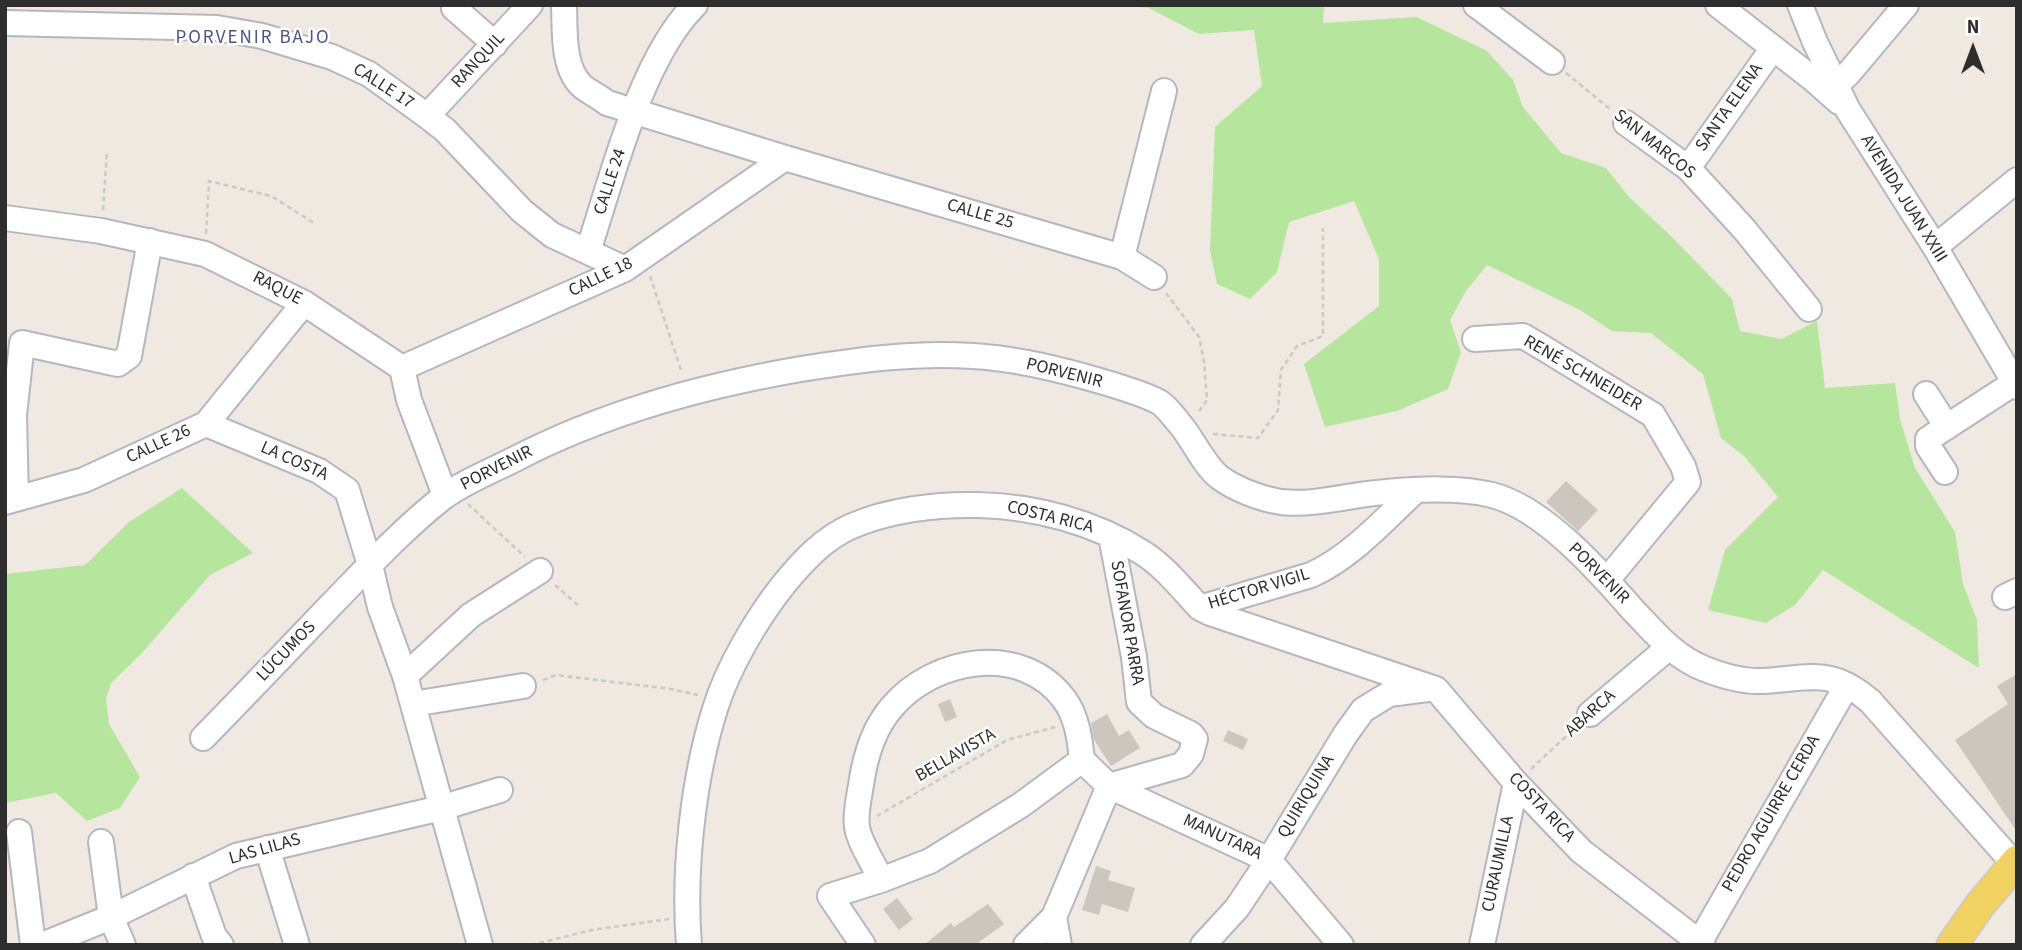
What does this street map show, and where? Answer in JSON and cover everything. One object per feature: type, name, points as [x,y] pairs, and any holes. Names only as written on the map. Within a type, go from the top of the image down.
[{"type":"main road","points":[[1952,945],[1980,905],[2016,863]]},
{"type":"street","name":"RANQUIL","points":[[427,116],[530,5]]},
{"type":"street","name":"CALLE 25","points":[[564,5],[566,43],[573,74],[582,86],[607,103],[1122,257],[1154,277]]},
{"type":"street","name":"CALLE 24","points":[[588,251],[634,112],[664,46],[695,5]]},
{"type":"street","points":[[1476,5],[1552,62]]},
{"type":"street","points":[[1718,5],[1814,79],[1848,110]]},
{"type":"street","name":"AVENIDA JUAN XXIII","points":[[1800,5],[1848,110],[1934,247],[2015,385]]},
{"type":"street","points":[[1837,84],[1906,5]]},
{"type":"street","points":[[454,8],[495,44]]},
{"type":"street","name":"CALLE 17","points":[[5,23],[50,15],[170,16],[262,36],[332,57],[369,74],[445,130],[522,211],[552,235],[588,251],[635,262]]},
{"type":"street","name":"SANTA ELENA","points":[[1688,168],[1773,48]]},
{"type":"street","points":[[1122,257],[1164,91]]},
{"type":"street","name":"SAN MARCOS","points":[[1626,123],[1688,168],[1744,229],[1809,309]]},
{"type":"street","name":"CALLE 18","points":[[402,368],[635,262],[785,158]]},
{"type":"street","points":[[1934,247],[2017,180]]},
{"type":"street","name":"RAQUE","points":[[5,218],[101,231],[205,254],[304,303],[402,368]]},
{"type":"street","points":[[11,501],[14,415],[22,343],[118,364],[125,361],[129,356],[150,241]]},
{"type":"street","name":"CALLE 26","points":[[11,501],[84,480],[206,424],[304,303]]},
{"type":"street","name":"RENÉ SCHNEIDER","points":[[1475,338],[1523,336],[1653,415],[1684,466],[1688,482],[1607,580]]},
{"type":"street","name":"PORVENIR","points":[[370,565],[391,542],[446,495],[558,437],[647,404],[736,380],[910,355],[975,356],[1034,365],[1090,378],[1162,403],[1186,431],[1217,476],[1249,493],[1282,502],[1326,501],[1387,492],[1459,490],[1491,495],[1516,504],[1557,533],[1607,580],[1668,648],[1693,664],[1725,676],[1763,681],[1808,676],[1835,680],[1870,701],[2016,863]]},
{"type":"street","points":[[402,368],[409,400],[446,495]]},
{"type":"street","points":[[1945,472],[1928,446],[1928,439],[2015,385]]},
{"type":"street","points":[[1926,394],[1947,426]]},
{"type":"street","name":"LA COSTA","points":[[206,424],[319,471],[346,490],[370,565]]},
{"type":"street","name":"HÉCTOR VIGIL","points":[[1200,608],[1328,568],[1415,491]]},
{"type":"street","name":"COSTA RICA","points":[[689,945],[686,916],[689,849],[704,755],[719,700],[749,634],[776,594],[800,564],[819,546],[852,526],[895,513],[943,505],[1000,505],[1092,526],[1144,554],[1200,608],[1232,622],[1436,688],[1516,783],[1581,851],[1700,944]]},
{"type":"street","name":"SOFANOR PARRA","points":[[1109,786],[1182,765],[1195,747],[1195,739],[1191,734],[1154,716],[1139,702],[1134,657],[1111,536]]},
{"type":"street","points":[[370,565],[380,607],[405,676],[480,945]]},
{"type":"street","name":"LÚCUMOS","points":[[203,738],[370,565]]},
{"type":"street","points":[[405,676],[471,615],[540,571]]},
{"type":"street","name":"ABARCA","points":[[1590,714],[1668,648]]},
{"type":"street","points":[[863,945],[830,896],[881,880],[930,861],[1021,805],[1082,760],[1075,722],[1066,701],[1049,682],[1027,668],[1000,663],[968,665],[941,672],[893,706],[874,733],[864,761],[857,828],[881,880]]},
{"type":"street","name":"PEDRO AGUIRRE CERDA","points":[[1700,944],[1847,685]]},
{"type":"street","points":[[413,704],[523,686]]},
{"type":"street","name":"QUIRIQUINA","points":[[1203,945],[1237,908],[1363,710],[1389,694],[1436,688]]},
{"type":"street","name":"MANUTARA","points":[[1082,760],[1109,786],[1269,860],[1341,945]]},
{"type":"street","name":"CURAUMILLA","points":[[1482,945],[1516,783]]},
{"type":"street","points":[[1026,945],[1054,916],[1109,786]]},
{"type":"street","name":"LAS LILAS","points":[[43,945],[111,917],[236,856],[441,808],[500,790]]},
{"type":"street","points":[[19,832],[33,945]]},
{"type":"street","points":[[101,842],[111,917],[123,945]]},
{"type":"street","points":[[267,848],[298,945]]},
{"type":"street","points":[[193,876],[214,936],[221,945]]},
{"type":"street","points":[[1054,916],[1059,945]]},
{"type":"path","name":"SAN MARCOS","points":[[1552,62],[1626,123]]},
{"type":"path","points":[[101,231],[107,151]]},
{"type":"path","points":[[205,254],[209,181],[271,196],[314,223]]},
{"type":"path","points":[[1154,277],[1199,337],[1204,361],[1207,400],[1186,431],[1258,438],[1278,410],[1281,370],[1297,346],[1323,336],[1323,228]]},
{"type":"path","points":[[635,262],[688,393]]},
{"type":"path","points":[[446,495],[469,505],[580,607]]},
{"type":"path","points":[[523,686],[556,675],[671,689],[719,700]]},
{"type":"path","name":"ABARCA","points":[[1516,783],[1590,714]]},
{"type":"path","name":"BELLAVISTA","points":[[857,828],[1007,740],[1075,722]]},
{"type":"path","points":[[531,945],[592,930],[686,916]]},
{"type":"green space","points":[[1122,5],[1324,5],[1323,23],[1417,17],[1487,51],[1513,80],[1523,107],[1561,153],[1606,168],[1629,197],[1732,299],[1740,331],[1781,339],[1817,321],[1825,388],[1895,383],[1900,419],[1915,468],[1955,532],[1963,584],[1977,620],[1979,668],[1823,570],[1795,605],[1766,623],[1708,610],[1725,550],[1778,497],[1745,457],[1721,438],[1703,374],[1651,333],[1612,331],[1580,310],[1487,265],[1466,291],[1450,320],[1461,352],[1448,389],[1397,411],[1325,427],[1304,364],[1379,306],[1379,259],[1354,201],[1289,222],[1277,272],[1250,299],[1217,284],[1210,250],[1215,127],[1262,86],[1254,30],[1199,34],[1149,8]]},
{"type":"green space","points":[[182,488],[253,553],[210,575],[141,654],[111,683],[106,699],[109,724],[140,777],[120,808],[87,821],[56,793],[5,803],[5,574],[85,565],[129,522]]},
{"type":"building","points":[[1566,481],[1598,510],[1578,531],[1546,502]]},
{"type":"building","points":[[2017,674],[2017,832],[1955,740],[2008,704],[1997,686]]},
{"type":"building","points":[[950,699],[957,717],[945,722],[938,704]]},
{"type":"building","points":[[1107,714],[1119,736],[1129,730],[1140,748],[1111,766],[1094,740],[1091,723]]},
{"type":"building","points":[[1228,730],[1248,739],[1243,750],[1223,741]]},
{"type":"building","points":[[1096,866],[1111,871],[1108,880],[1135,888],[1128,912],[1102,904],[1099,915],[1082,910]]},
{"type":"building","points":[[897,898],[913,919],[899,930],[883,909]]},
{"type":"building","points":[[988,904],[1004,924],[975,945],[924,945],[951,923],[954,927]]},
{"type":"district","name":"PORVENIR BAJO","points":[[253,39]]}]
